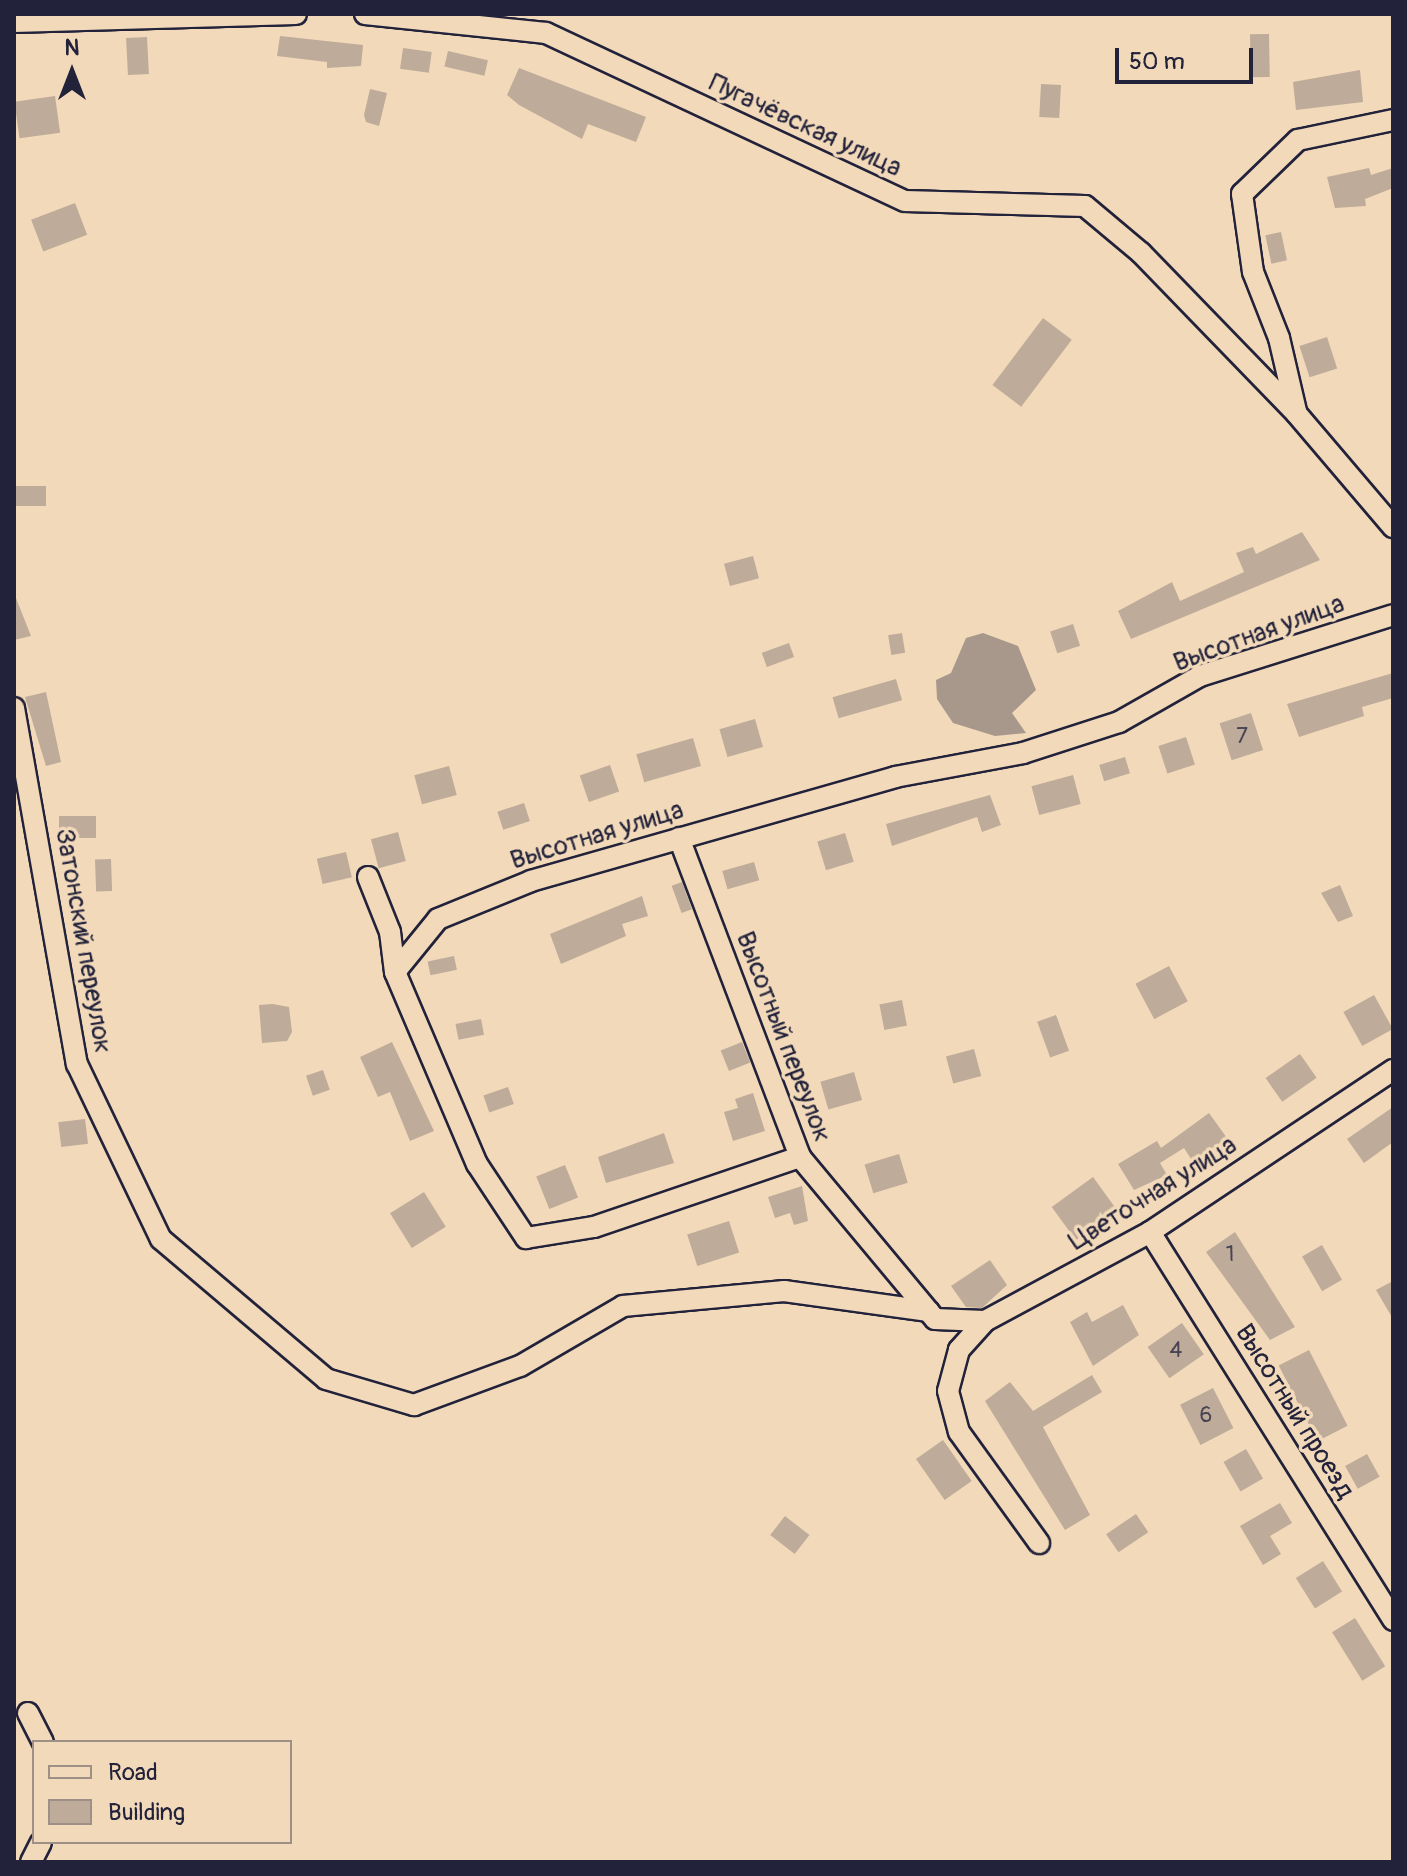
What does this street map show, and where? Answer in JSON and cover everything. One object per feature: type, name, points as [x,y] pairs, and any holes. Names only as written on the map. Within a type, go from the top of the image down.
[{"type":"street","points":[[14,22],[296,14]]},
{"type":"street","name":"Пугачёвская улица","points":[[365,14],[546,33],[905,201],[1085,206],[1141,253],[1296,413],[1393,527]]},
{"type":"street","name":"Пугачёвская улица","points":[[1296,413],[1279,338],[1253,272],[1242,194],[1298,140],[1393,120]]},
{"type":"street","name":"Высотная улица","points":[[395,972],[438,919],[531,881],[895,777],[1023,753],[1119,722],[1200,676],[1393,615]]},
{"type":"street","name":"Затонский переулок","points":[[14,708],[77,1064],[161,1239],[326,1379],[414,1405],[520,1366],[623,1306],[784,1291],[929,1311]]},
{"type":"street","name":"Высотный переулок","points":[[679,838],[800,1157],[929,1311]]},
{"type":"street","points":[[368,877],[390,932],[395,972],[477,1164],[526,1238],[594,1227],[800,1157]]},
{"type":"street","name":"Цветочная улица","points":[[985,1321],[1150,1232],[1393,1070]]},
{"type":"street","name":"Высотный проезд","points":[[1150,1232],[1393,1620]]},
{"type":"street","points":[[929,1311],[935,1319],[985,1321]]},
{"type":"street","points":[[985,1321],[959,1350],[948,1391],[959,1432],[1039,1543]]},
{"type":"street","points":[[28,1713],[42,1740]]},
{"type":"street","points":[[31,1862],[40,1844]]},
{"type":"shaded area","points":[[983,633],[1018,646],[1036,690],[1012,713],[1026,733],[995,736],[953,723],[937,699],[936,680],[951,673],[966,638]]},
{"type":"building","points":[[1250,34],[1269,34],[1270,77],[1251,77]]},
{"type":"building","points":[[280,36],[363,45],[361,66],[327,68],[327,62],[277,56]]},
{"type":"building","points":[[147,37],[149,74],[128,75],[126,38]]},
{"type":"building","points":[[403,48],[432,52],[429,73],[400,69]]},
{"type":"building","points":[[448,51],[488,60],[484,76],[444,67]]},
{"type":"building","points":[[519,68],[646,117],[636,142],[588,124],[582,139],[519,105],[507,95]]},
{"type":"building","points":[[1360,70],[1363,102],[1296,110],[1293,82]]},
{"type":"building","points":[[1041,84],[1061,85],[1059,118],[1039,117]]},
{"type":"building","points":[[370,89],[387,93],[379,126],[366,122],[364,115]]},
{"type":"building","points":[[55,96],[60,133],[20,138],[14,102]]},
{"type":"building","points":[[1369,168],[1371,175],[1393,168],[1393,188],[1365,199],[1366,206],[1335,208],[1327,177]]},
{"type":"building","points":[[75,203],[87,235],[43,252],[31,220]]},
{"type":"building","points":[[1281,232],[1287,260],[1271,264],[1265,235]]},
{"type":"building","points":[[1043,318],[1072,340],[1021,407],[992,385]]},
{"type":"building","points":[[1327,337],[1337,368],[1310,377],[1299,346]]},
{"type":"building","points":[[16,486],[46,486],[46,506],[16,506]]},
{"type":"building","points":[[1302,532],[1320,560],[1131,639],[1118,611],[1172,582],[1180,601],[1244,572],[1236,553],[1253,547],[1256,554]]},
{"type":"building","points":[[753,556],[759,578],[730,586],[724,564]]},
{"type":"building","points":[[14,593],[31,636],[14,640]]},
{"type":"building","points":[[1073,624],[1080,646],[1057,653],[1050,631]]},
{"type":"building","points":[[902,633],[905,653],[891,655],[888,635]]},
{"type":"building","points":[[789,643],[794,657],[767,667],[762,653]]},
{"type":"building","points":[[1393,673],[1393,698],[1362,707],[1364,716],[1299,737],[1287,704]]},
{"type":"building","points":[[896,679],[902,700],[839,718],[833,697]]},
{"type":"building","points":[[46,692],[61,762],[46,766],[25,697]]},
{"type":"building","points":[[1251,713],[1263,750],[1232,760],[1220,723]]},
{"type":"building","points":[[755,719],[763,747],[727,757],[719,729]]},
{"type":"building","points":[[1186,737],[1195,765],[1167,774],[1158,746]]},
{"type":"building","points":[[693,738],[701,766],[644,782],[636,754]]},
{"type":"building","points":[[1125,757],[1130,773],[1104,781],[1099,765]]},
{"type":"building","points":[[610,765],[619,791],[589,802],[580,775]]},
{"type":"building","points":[[449,766],[457,795],[422,804],[414,775]]},
{"type":"building","points":[[1073,775],[1081,804],[1039,815],[1031,786]]},
{"type":"building","points":[[990,795],[1001,825],[982,832],[977,817],[892,846],[886,824]]},
{"type":"building","points":[[524,803],[530,821],[503,830],[497,812]]},
{"type":"building","points":[[59,816],[96,816],[96,838],[59,838]]},
{"type":"building","points":[[398,832],[406,861],[379,868],[371,839]]},
{"type":"building","points":[[845,833],[854,862],[826,870],[817,841]]},
{"type":"building","points":[[346,852],[352,877],[323,884],[317,859]]},
{"type":"building","points":[[111,859],[112,891],[96,892],[95,860]]},
{"type":"building","points":[[754,862],[759,880],[728,889],[722,871]]},
{"type":"building","points":[[682,882],[692,909],[682,913],[672,886]]},
{"type":"building","points":[[1340,885],[1353,916],[1338,922],[1321,893]]},
{"type":"building","points":[[642,896],[648,916],[622,924],[626,936],[561,964],[550,934]]},
{"type":"building","points":[[454,956],[457,970],[431,975],[428,962]]},
{"type":"building","points":[[1169,966],[1188,1001],[1154,1019],[1135,984]]},
{"type":"building","points":[[1374,995],[1393,1029],[1362,1046],[1343,1012]]},
{"type":"building","points":[[902,1000],[907,1026],[884,1030],[879,1004]]},
{"type":"building","points":[[259,1005],[289,1007],[292,1032],[287,1041],[262,1043]]},
{"type":"building","points":[[1056,1015],[1069,1051],[1050,1058],[1037,1022]]},
{"type":"building","points":[[481,1019],[484,1035],[459,1040],[455,1024]]},
{"type":"building","points":[[392,1042],[434,1131],[410,1141],[390,1092],[378,1097],[360,1057]]},
{"type":"building","points":[[742,1042],[750,1062],[729,1071],[721,1051]]},
{"type":"building","points":[[974,1049],[981,1076],[953,1084],[946,1057]]},
{"type":"building","points":[[1300,1054],[1317,1078],[1282,1102],[1266,1078]]},
{"type":"building","points":[[323,1070],[330,1090],[313,1096],[306,1076]]},
{"type":"building","points":[[854,1072],[862,1100],[828,1110],[820,1082]]},
{"type":"building","points":[[508,1087],[514,1104],[489,1112],[483,1095]]},
{"type":"building","points":[[753,1093],[765,1131],[733,1141],[724,1112],[738,1108],[735,1099]]},
{"type":"building","points":[[1393,1107],[1393,1142],[1364,1163],[1347,1139]]},
{"type":"building","points":[[1209,1113],[1227,1138],[1193,1162],[1184,1148],[1160,1163],[1167,1175],[1134,1190],[1118,1164],[1157,1141],[1161,1148]]},
{"type":"building","points":[[85,1119],[88,1144],[61,1147],[58,1122]]},
{"type":"building","points":[[664,1133],[674,1163],[606,1183],[598,1157]]},
{"type":"building","points":[[899,1154],[908,1183],[873,1193],[865,1165]]},
{"type":"building","points":[[565,1165],[578,1197],[549,1209],[536,1177]]},
{"type":"building","points":[[1093,1177],[1117,1210],[1076,1240],[1052,1207]]},
{"type":"building","points":[[802,1186],[808,1221],[794,1225],[790,1213],[775,1218],[768,1197]]},
{"type":"building","points":[[424,1192],[446,1227],[412,1248],[390,1213]]},
{"type":"building","points":[[729,1221],[739,1252],[697,1266],[687,1235]]},
{"type":"building","points":[[1235,1232],[1295,1327],[1270,1340],[1206,1252]]},
{"type":"building","points":[[1322,1245],[1342,1280],[1322,1291],[1302,1256]]},
{"type":"building","points":[[990,1260],[1007,1285],[982,1308],[966,1307],[951,1286]]},
{"type":"building","points":[[1393,1281],[1393,1319],[1376,1290]]},
{"type":"building","points":[[1123,1305],[1139,1335],[1093,1366],[1070,1322],[1087,1312],[1092,1322]]},
{"type":"building","points":[[1182,1323],[1204,1354],[1169,1378],[1148,1347]]},
{"type":"building","points":[[1309,1350],[1348,1426],[1317,1441],[1279,1365]]},
{"type":"building","points":[[1092,1375],[1102,1392],[1043,1427],[1090,1515],[1065,1530],[985,1401],[1010,1382],[1033,1411]]},
{"type":"building","points":[[1213,1388],[1233,1428],[1200,1445],[1180,1405]]},
{"type":"building","points":[[943,1440],[972,1481],[945,1500],[916,1459]]},
{"type":"building","points":[[1246,1449],[1263,1478],[1240,1491],[1223,1462]]},
{"type":"building","points":[[1367,1454],[1380,1477],[1358,1489],[1345,1466]]},
{"type":"building","points":[[1280,1503],[1292,1523],[1270,1536],[1281,1554],[1263,1565],[1240,1526]]},
{"type":"building","points":[[1136,1514],[1148,1532],[1118,1552],[1106,1534]]},
{"type":"building","points":[[785,1516],[809,1535],[795,1554],[770,1535]]},
{"type":"building","points":[[1323,1561],[1342,1592],[1315,1608],[1296,1578]]},
{"type":"building","points":[[1355,1618],[1385,1666],[1362,1681],[1332,1632]]}]
